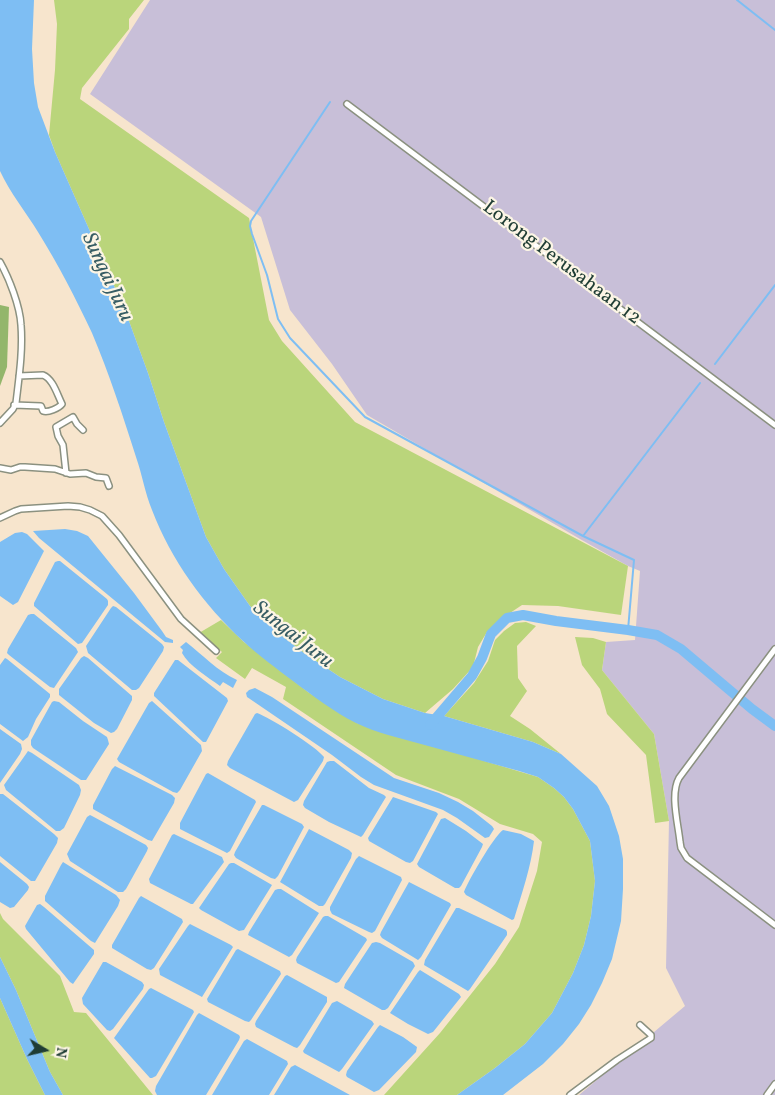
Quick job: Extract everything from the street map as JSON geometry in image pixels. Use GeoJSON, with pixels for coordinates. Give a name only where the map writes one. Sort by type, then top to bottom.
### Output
{"type":"FeatureCollection","features":[{"type":"Feature","properties":{"kind":"street","name":"Lorong Perusahaan 12"},"geometry":{"type":"LineString","coordinates":[[347,104],[775,425]]}},
{"type":"Feature","properties":{"kind":"street"},"geometry":{"type":"LineString","coordinates":[[0,262],[18,306],[21,324],[22,355],[13,409],[0,423]]}},
{"type":"Feature","properties":{"kind":"street"},"geometry":{"type":"LineString","coordinates":[[14,405],[40,406],[46,412],[62,404],[49,378],[43,375],[19,376]]}},
{"type":"Feature","properties":{"kind":"street"},"geometry":{"type":"LineString","coordinates":[[66,473],[63,445],[56,427],[73,418],[83,430]]}},
{"type":"Feature","properties":{"kind":"street"},"geometry":{"type":"LineString","coordinates":[[0,468],[11,470],[20,467],[55,469],[70,474],[86,472],[96,477],[106,478],[109,486]]}},
{"type":"Feature","properties":{"kind":"street"},"geometry":{"type":"LineString","coordinates":[[0,518],[22,509],[68,506],[80,507],[102,516],[181,619],[216,650]]}},
{"type":"Feature","properties":{"kind":"street"},"geometry":{"type":"LineString","coordinates":[[775,649],[679,778],[674,793],[681,848],[687,858],[775,925]]}},
{"type":"Feature","properties":{"kind":"street"},"geometry":{"type":"LineString","coordinates":[[570,1095],[616,1060],[651,1038],[651,1035],[640,1025]]}},
{"type":"Feature","properties":{"kind":"street"},"geometry":{"type":"LineString","coordinates":[[767,1095],[775,1084]]}},
{"type":"Feature","properties":{"kind":"shaded area"},"geometry":{"type":"Polygon","coordinates":[[[150,0],[775,0],[775,1095],[579,1095],[685,1006],[666,968],[669,821],[654,734],[602,670],[606,642],[635,640],[640,571],[580,539],[367,415],[332,364],[290,310],[261,217],[90,94],[150,0]]]}},
{"type":"Feature","properties":{"kind":"green space"},"geometry":{"type":"Polygon","coordinates":[[[54,0],[144,0],[129,19],[129,29],[82,88],[80,99],[249,218],[269,320],[282,341],[355,422],[628,566],[621,615],[558,606],[522,605],[498,621],[487,632],[478,647],[473,667],[453,689],[425,713],[383,699],[340,677],[282,636],[250,606],[224,569],[206,537],[126,313],[49,135],[57,24],[54,0]]]}},
{"type":"Feature","properties":{"kind":"green space"},"geometry":{"type":"Polygon","coordinates":[[[0,305],[9,307],[7,367],[0,386],[0,305]]]}},
{"type":"Feature","properties":{"kind":"green space"},"geometry":{"type":"Polygon","coordinates":[[[221,620],[244,642],[308,692],[357,723],[538,777],[564,797],[573,809],[590,841],[595,881],[591,916],[584,945],[573,973],[552,1013],[525,1044],[457,1095],[384,1095],[440,1033],[495,964],[519,927],[537,871],[542,842],[533,834],[500,824],[459,799],[396,775],[283,699],[286,687],[252,668],[245,679],[216,658],[222,652],[199,633],[221,620]]]}},
{"type":"Feature","properties":{"kind":"green space"},"geometry":{"type":"Polygon","coordinates":[[[526,622],[536,626],[517,646],[518,678],[527,691],[510,716],[530,729],[561,754],[533,742],[444,716],[474,683],[488,661],[495,640],[515,623],[526,622]]]}},
{"type":"Feature","properties":{"kind":"green space"},"geometry":{"type":"Polygon","coordinates":[[[575,637],[593,638],[606,642],[602,670],[654,734],[669,821],[655,823],[646,755],[607,714],[600,689],[582,665],[575,637]]]}},
{"type":"Feature","properties":{"kind":"green space"},"geometry":{"type":"Polygon","coordinates":[[[0,913],[3,919],[60,976],[74,1012],[86,1013],[153,1095],[63,1095],[50,1072],[16,990],[0,957],[0,913]]]}},
{"type":"Feature","properties":{"kind":"green space"},"geometry":{"type":"Polygon","coordinates":[[[0,998],[27,1059],[45,1095],[0,1095],[0,998]]]}},
{"type":"Feature","properties":{"kind":"water","name":"Sungai Juru"},"geometry":{"type":"Polygon","coordinates":[[[0,0],[34,0],[32,49],[34,83],[38,107],[55,152],[126,313],[206,537],[224,569],[250,606],[282,636],[304,653],[340,677],[383,699],[425,713],[444,716],[533,742],[561,754],[597,786],[609,806],[619,836],[623,859],[621,921],[612,959],[591,1005],[563,1044],[543,1064],[503,1095],[457,1095],[525,1044],[552,1013],[573,973],[584,945],[591,916],[595,881],[590,841],[573,809],[564,797],[538,777],[364,727],[332,709],[249,646],[215,612],[190,581],[169,546],[152,510],[121,410],[92,333],[53,256],[8,187],[0,171],[0,0]]]}},
{"type":"Feature","properties":{"kind":"water"},"geometry":{"type":"Polygon","coordinates":[[[65,529],[77,531],[88,536],[134,593],[166,637],[173,640],[173,643],[165,642],[33,531],[65,529]]]}},
{"type":"Feature","properties":{"kind":"water"},"geometry":{"type":"Polygon","coordinates":[[[22,532],[27,534],[44,551],[18,602],[13,605],[0,596],[0,542],[15,533],[22,532]]]}},
{"type":"Feature","properties":{"kind":"water"},"geometry":{"type":"Polygon","coordinates":[[[58,561],[108,601],[108,605],[82,643],[78,644],[34,606],[55,562],[58,561]]]}},
{"type":"Feature","properties":{"kind":"water"},"geometry":{"type":"Polygon","coordinates":[[[113,606],[164,647],[136,690],[132,690],[88,653],[86,646],[113,606]]]}},
{"type":"Feature","properties":{"kind":"water"},"geometry":{"type":"Polygon","coordinates":[[[34,614],[76,648],[78,652],[54,688],[50,687],[7,653],[28,615],[34,614]]]}},
{"type":"Feature","properties":{"kind":"water"},"geometry":{"type":"Polygon","coordinates":[[[186,642],[217,667],[237,680],[233,688],[223,682],[220,686],[189,662],[180,647],[186,642]]]}},
{"type":"Feature","properties":{"kind":"water"},"geometry":{"type":"Polygon","coordinates":[[[84,656],[132,696],[132,700],[114,732],[111,733],[94,723],[59,695],[59,689],[84,656]]]}},
{"type":"Feature","properties":{"kind":"water"},"geometry":{"type":"Polygon","coordinates":[[[5,658],[50,694],[28,737],[23,741],[0,724],[0,665],[5,658]]]}},
{"type":"Feature","properties":{"kind":"water"},"geometry":{"type":"Polygon","coordinates":[[[175,660],[178,660],[227,698],[228,701],[206,742],[203,742],[154,696],[154,693],[175,660]]]}},
{"type":"Feature","properties":{"kind":"water"},"geometry":{"type":"Polygon","coordinates":[[[255,688],[272,697],[394,778],[439,793],[458,802],[473,811],[494,829],[489,837],[485,838],[443,810],[374,785],[247,697],[246,693],[255,688]]]}},
{"type":"Feature","properties":{"kind":"water"},"geometry":{"type":"Polygon","coordinates":[[[54,701],[59,702],[107,737],[109,744],[86,780],[81,780],[31,745],[31,740],[54,701]]]}},
{"type":"Feature","properties":{"kind":"water"},"geometry":{"type":"Polygon","coordinates":[[[152,701],[201,745],[202,751],[177,793],[119,762],[117,759],[149,703],[152,701]]]}},
{"type":"Feature","properties":{"kind":"water"},"geometry":{"type":"Polygon","coordinates":[[[257,713],[272,720],[312,746],[324,757],[298,800],[294,802],[227,765],[257,713]]]}},
{"type":"Feature","properties":{"kind":"water"},"geometry":{"type":"Polygon","coordinates":[[[0,729],[21,744],[22,749],[0,783],[0,729]]]}},
{"type":"Feature","properties":{"kind":"water"},"geometry":{"type":"Polygon","coordinates":[[[28,751],[79,785],[81,790],[64,828],[60,831],[56,831],[6,790],[4,785],[28,751]]]}},
{"type":"Feature","properties":{"kind":"water"},"geometry":{"type":"Polygon","coordinates":[[[334,761],[369,788],[386,797],[361,837],[329,822],[303,805],[327,762],[334,761]]]}},
{"type":"Feature","properties":{"kind":"water"},"geometry":{"type":"Polygon","coordinates":[[[115,766],[175,798],[152,841],[93,809],[93,805],[115,766]]]}},
{"type":"Feature","properties":{"kind":"water"},"geometry":{"type":"Polygon","coordinates":[[[208,773],[256,802],[230,851],[227,853],[180,829],[180,823],[208,773]]]}},
{"type":"Feature","properties":{"kind":"water"},"geometry":{"type":"Polygon","coordinates":[[[0,794],[3,794],[58,838],[35,881],[31,881],[0,856],[0,794]]]}},
{"type":"Feature","properties":{"kind":"water"},"geometry":{"type":"Polygon","coordinates":[[[393,797],[438,814],[413,861],[410,863],[369,841],[368,838],[393,797]]]}},
{"type":"Feature","properties":{"kind":"water"},"geometry":{"type":"Polygon","coordinates":[[[262,805],[302,824],[304,827],[275,879],[236,858],[234,855],[262,805]]]}},
{"type":"Feature","properties":{"kind":"water"},"geometry":{"type":"Polygon","coordinates":[[[90,815],[146,845],[148,848],[123,892],[118,892],[70,861],[67,854],[87,817],[90,815]]]}},
{"type":"Feature","properties":{"kind":"water"},"geometry":{"type":"Polygon","coordinates":[[[445,818],[483,844],[459,888],[455,888],[417,864],[441,819],[445,818]]]}},
{"type":"Feature","properties":{"kind":"water"},"geometry":{"type":"Polygon","coordinates":[[[309,829],[352,853],[351,858],[323,906],[319,906],[280,882],[309,829]]]}},
{"type":"Feature","properties":{"kind":"water"},"geometry":{"type":"Polygon","coordinates":[[[503,830],[521,834],[534,841],[526,880],[514,919],[512,920],[466,895],[464,892],[488,849],[503,830]]]}},
{"type":"Feature","properties":{"kind":"water"},"geometry":{"type":"Polygon","coordinates":[[[174,834],[222,857],[224,862],[193,904],[150,883],[149,879],[174,834]]]}},
{"type":"Feature","properties":{"kind":"water"},"geometry":{"type":"Polygon","coordinates":[[[359,856],[401,877],[402,880],[375,931],[372,933],[332,914],[330,910],[359,856]]]}},
{"type":"Feature","properties":{"kind":"water"},"geometry":{"type":"Polygon","coordinates":[[[0,862],[29,887],[14,907],[10,908],[0,902],[0,862]]]}},
{"type":"Feature","properties":{"kind":"water"},"geometry":{"type":"Polygon","coordinates":[[[63,862],[116,895],[120,900],[95,943],[45,901],[45,896],[63,862]]]}},
{"type":"Feature","properties":{"kind":"water"},"geometry":{"type":"Polygon","coordinates":[[[231,863],[272,885],[244,930],[239,931],[199,908],[231,863]]]}},
{"type":"Feature","properties":{"kind":"water"},"geometry":{"type":"Polygon","coordinates":[[[409,882],[451,905],[418,960],[380,935],[409,882]]]}},
{"type":"Feature","properties":{"kind":"water"},"geometry":{"type":"Polygon","coordinates":[[[281,889],[319,913],[289,957],[248,935],[275,890],[281,889]]]}},
{"type":"Feature","properties":{"kind":"water"},"geometry":{"type":"Polygon","coordinates":[[[141,896],[182,919],[183,922],[151,970],[112,948],[141,896]]]}},
{"type":"Feature","properties":{"kind":"water"},"geometry":{"type":"Polygon","coordinates":[[[40,904],[94,950],[94,954],[73,984],[26,929],[25,926],[37,905],[40,904]]]}},
{"type":"Feature","properties":{"kind":"water"},"geometry":{"type":"Polygon","coordinates":[[[456,908],[507,932],[507,935],[468,991],[424,965],[425,960],[456,908]]]}},
{"type":"Feature","properties":{"kind":"water"},"geometry":{"type":"Polygon","coordinates":[[[325,916],[367,940],[339,982],[336,983],[297,963],[296,960],[325,916]]]}},
{"type":"Feature","properties":{"kind":"water"},"geometry":{"type":"Polygon","coordinates":[[[190,924],[233,947],[202,997],[160,975],[159,969],[190,924]]]}},
{"type":"Feature","properties":{"kind":"water"},"geometry":{"type":"Polygon","coordinates":[[[376,942],[413,962],[415,966],[385,1010],[344,988],[372,943],[376,942]]]}},
{"type":"Feature","properties":{"kind":"water"},"geometry":{"type":"Polygon","coordinates":[[[238,949],[280,971],[281,974],[249,1022],[208,1002],[207,999],[238,949]]]}},
{"type":"Feature","properties":{"kind":"water"},"geometry":{"type":"Polygon","coordinates":[[[0,957],[16,990],[50,1072],[63,1095],[45,1095],[27,1059],[0,998],[0,957]]]}},
{"type":"Feature","properties":{"kind":"water"},"geometry":{"type":"Polygon","coordinates":[[[103,962],[142,982],[144,985],[143,989],[110,1031],[83,1004],[82,998],[103,962]]]}},
{"type":"Feature","properties":{"kind":"water"},"geometry":{"type":"Polygon","coordinates":[[[420,970],[461,997],[433,1032],[428,1034],[390,1013],[420,970]]]}},
{"type":"Feature","properties":{"kind":"water"},"geometry":{"type":"Polygon","coordinates":[[[287,975],[327,997],[327,1002],[297,1048],[256,1027],[255,1024],[287,975]]]}},
{"type":"Feature","properties":{"kind":"water"},"geometry":{"type":"Polygon","coordinates":[[[151,988],[194,1012],[156,1076],[150,1078],[114,1038],[151,988]]]}},
{"type":"Feature","properties":{"kind":"water"},"geometry":{"type":"Polygon","coordinates":[[[337,1001],[374,1024],[339,1072],[303,1051],[332,1003],[337,1001]]]}},
{"type":"Feature","properties":{"kind":"water"},"geometry":{"type":"Polygon","coordinates":[[[199,1013],[239,1035],[239,1040],[206,1095],[157,1095],[155,1091],[156,1086],[199,1013]]]}},
{"type":"Feature","properties":{"kind":"water"},"geometry":{"type":"Polygon","coordinates":[[[380,1025],[417,1047],[416,1052],[379,1090],[374,1092],[346,1075],[380,1025]]]}},
{"type":"Feature","properties":{"kind":"water"},"geometry":{"type":"Polygon","coordinates":[[[247,1039],[287,1061],[288,1064],[269,1095],[212,1095],[244,1041],[247,1039]]]}},
{"type":"Feature","properties":{"kind":"water"},"geometry":{"type":"Polygon","coordinates":[[[295,1065],[350,1095],[274,1095],[291,1067],[295,1065]]]}},
{"type":"Feature","properties":{"kind":"waterway"},"geometry":{"type":"LineString","coordinates":[[737,0],[775,30]]}},
{"type":"Feature","properties":{"kind":"waterway"},"geometry":{"type":"LineString","coordinates":[[330,102],[251,221],[252,234],[267,275],[278,319],[290,338],[365,417],[583,536],[634,560],[628,630]]}},
{"type":"Feature","properties":{"kind":"waterway"},"geometry":{"type":"LineString","coordinates":[[715,364],[775,285]]}},
{"type":"Feature","properties":{"kind":"waterway"},"geometry":{"type":"LineString","coordinates":[[583,536],[700,383]]}},
{"type":"Feature","properties":{"kind":"waterway"},"geometry":{"type":"LineString","coordinates":[[430,725],[472,676],[482,658],[491,634],[507,618],[523,615],[657,635],[681,649],[775,726]]}}]}
